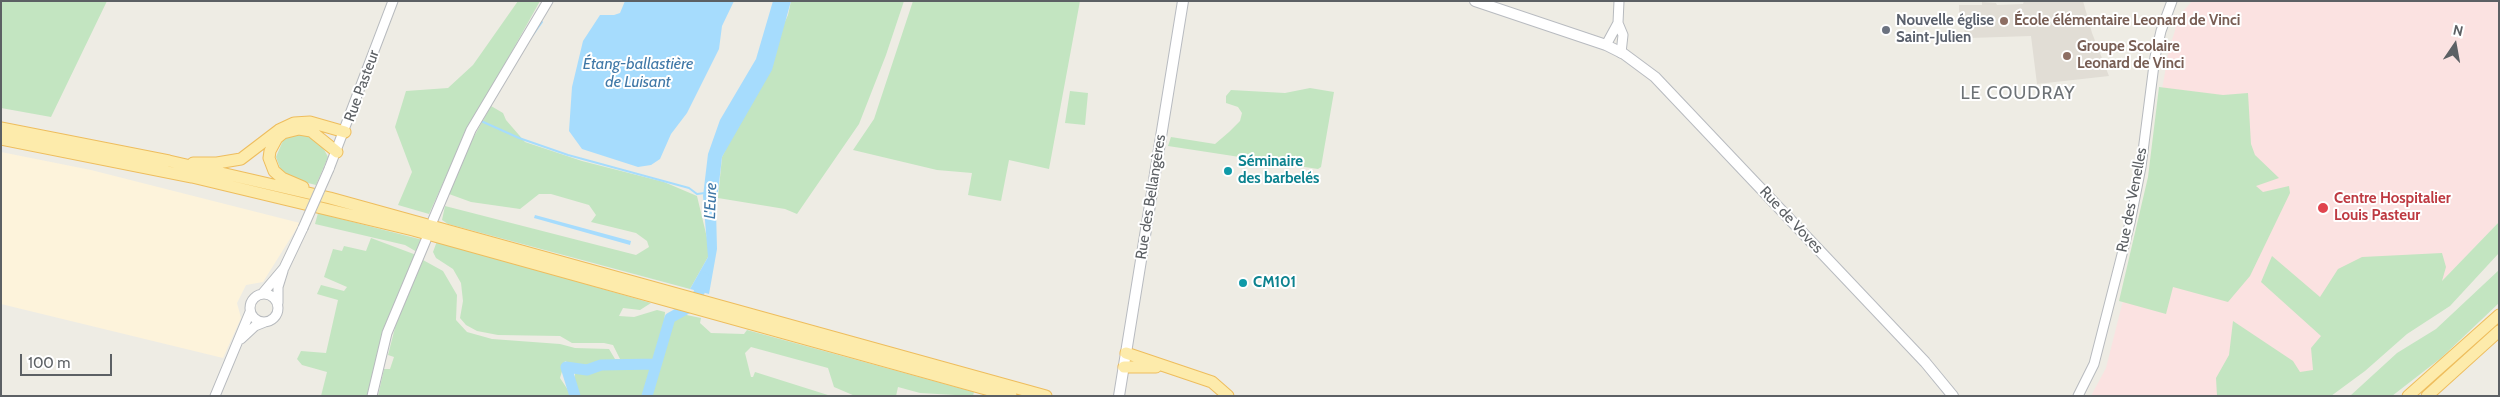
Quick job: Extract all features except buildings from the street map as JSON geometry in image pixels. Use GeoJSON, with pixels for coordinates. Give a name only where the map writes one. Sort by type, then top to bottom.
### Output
{"type":"FeatureCollection","features":[{"type":"Feature","properties":{"kind":"main road","name":"Rue des Bellangères"},"geometry":{"type":"LineString","coordinates":[[1119,395],[1184,1]]}},
{"type":"Feature","properties":{"kind":"main road","name":"Rue de Voves"},"geometry":{"type":"LineString","coordinates":[[1475,1],[1606,45],[1655,76],[1925,362],[1953,396]]}},
{"type":"Feature","properties":{"kind":"main road"},"geometry":{"type":"LineString","coordinates":[[169,161],[217,162],[241,159],[279,130],[294,123],[310,122],[345,132]]}},
{"type":"Feature","properties":{"kind":"main road"},"geometry":{"type":"LineString","coordinates":[[1,128],[169,161],[330,198],[1011,393],[1046,396]]}},
{"type":"Feature","properties":{"kind":"main road"},"geometry":{"type":"LineString","coordinates":[[330,198],[315,190],[282,178],[274,171],[269,158],[270,151],[272,144],[283,133],[300,129],[311,131],[337,152]]}},
{"type":"Feature","properties":{"kind":"main road"},"geometry":{"type":"LineString","coordinates":[[1,139],[192,177],[636,287]]}},
{"type":"Feature","properties":{"kind":"main road"},"geometry":{"type":"LineString","coordinates":[[2408,396],[2499,315]]}},
{"type":"Feature","properties":{"kind":"main road"},"geometry":{"type":"LineString","coordinates":[[2427,396],[2499,331]]}},
{"type":"Feature","properties":{"kind":"main road"},"geometry":{"type":"LineString","coordinates":[[1126,353],[1212,382],[1228,396]]}},
{"type":"Feature","properties":{"kind":"main road"},"geometry":{"type":"LineString","coordinates":[[1124,367],[1163,367]]}},
{"type":"Feature","properties":{"kind":"street","name":"Rue Pasteur"},"geometry":{"type":"LineString","coordinates":[[284,268],[337,152],[393,1]]}},
{"type":"Feature","properties":{"kind":"street"},"geometry":{"type":"LineString","coordinates":[[434,220],[458,155],[471,130],[548,1]]}},
{"type":"Feature","properties":{"kind":"street"},"geometry":{"type":"LineString","coordinates":[[1619,1],[1618,22],[1623,35],[1621,53]]}},
{"type":"Feature","properties":{"kind":"street","name":"Rue des Venelles"},"geometry":{"type":"LineString","coordinates":[[2078,396],[2094,364],[2130,223],[2141,168],[2155,57],[2161,31],[2172,1]]}},
{"type":"Feature","properties":{"kind":"street"},"geometry":{"type":"LineString","coordinates":[[1606,45],[1618,22]]}},
{"type":"Feature","properties":{"kind":"street"},"geometry":{"type":"LineString","coordinates":[[372,396],[387,333],[426,240]]}},
{"type":"Feature","properties":{"kind":"street"},"geometry":{"type":"LineString","coordinates":[[215,396],[238,343],[253,299],[262,294],[284,268]]}},
{"type":"Feature","properties":{"kind":"street"},"geometry":{"type":"LineString","coordinates":[[238,343],[255,326],[277,315],[278,287],[284,268]]}},
{"type":"Feature","properties":{"kind":"street"},"geometry":{"type":"LineString","coordinates":[[262,294],[270,294],[278,303]]}},
{"type":"Feature","properties":{"kind":"street"},"geometry":{"type":"LineString","coordinates":[[250,312],[256,319],[266,322]]}},
{"type":"Feature","properties":{"kind":"shaded area","name":"Groupe Scolaire Leonard de Vinci"},"geometry":{"type":"Polygon","coordinates":[[[2024,1],[2083,1],[2092,33],[2109,76],[2037,84],[2031,36],[1970,38],[1970,36],[1965,36],[1964,23],[1968,23],[1968,19],[1959,18],[1959,5],[1982,5],[1982,2],[1996,3],[1997,5],[2023,4],[2024,1]]]}},
{"type":"Feature","properties":{"kind":"shaded area","name":"Centre Hospitalier Louis Pasteur"},"geometry":{"type":"Polygon","coordinates":[[[2192,1],[2499,1],[2499,222],[2441,282],[2294,396],[2091,396],[2106,368],[2150,193],[2161,95],[2169,49],[2180,15],[2192,1]]]}},
{"type":"Feature","properties":{"kind":"shaded area"},"geometry":{"type":"Polygon","coordinates":[[[1,152],[91,170],[300,223],[263,282],[246,285],[237,303],[241,318],[223,358],[1,304],[1,152]]]}},
{"type":"Feature","properties":{"kind":"green space"},"geometry":{"type":"Polygon","coordinates":[[[1,1],[107,1],[51,117],[1,108],[1,1]]]}},
{"type":"Feature","properties":{"kind":"green space"},"geometry":{"type":"Polygon","coordinates":[[[518,1],[540,1],[462,141],[429,214],[398,205],[412,172],[395,127],[406,91],[448,88],[473,65],[518,1]]]}},
{"type":"Feature","properties":{"kind":"green space"},"geometry":{"type":"Polygon","coordinates":[[[791,1],[904,1],[886,55],[859,124],[797,214],[785,209],[718,198],[722,157],[788,15],[791,1]]]}},
{"type":"Feature","properties":{"kind":"green space"},"geometry":{"type":"Polygon","coordinates":[[[913,1],[1080,1],[1049,169],[1009,160],[1001,201],[968,195],[972,173],[937,170],[853,150],[874,119],[913,1]]]}},
{"type":"Feature","properties":{"kind":"green space"},"geometry":{"type":"Polygon","coordinates":[[[2159,87],[2223,95],[2248,93],[2251,144],[2255,155],[2279,178],[2256,186],[2263,192],[2289,186],[2290,193],[2250,276],[2228,302],[2173,287],[2166,314],[2119,301],[2148,177],[2159,87]]]}},
{"type":"Feature","properties":{"kind":"green space"},"geometry":{"type":"Polygon","coordinates":[[[1310,88],[1334,92],[1321,167],[1318,169],[1168,146],[1171,137],[1215,144],[1229,132],[1240,121],[1242,113],[1238,107],[1226,103],[1226,96],[1231,90],[1285,93],[1310,88]]]}},
{"type":"Feature","properties":{"kind":"green space"},"geometry":{"type":"Polygon","coordinates":[[[1070,91],[1088,93],[1085,125],[1065,123],[1070,91]]]}},
{"type":"Feature","properties":{"kind":"green space"},"geometry":{"type":"Polygon","coordinates":[[[491,106],[503,113],[506,120],[525,142],[582,161],[664,182],[697,196],[708,242],[708,257],[690,289],[448,224],[442,220],[445,206],[636,255],[649,247],[647,241],[636,233],[591,222],[596,215],[589,205],[551,194],[539,194],[520,209],[471,202],[449,194],[467,149],[491,106]]]}},
{"type":"Feature","properties":{"kind":"green space"},"geometry":{"type":"Polygon","coordinates":[[[302,134],[319,140],[328,157],[316,185],[292,179],[280,168],[276,157],[284,138],[302,134]]]}},
{"type":"Feature","properties":{"kind":"green space"},"geometry":{"type":"Polygon","coordinates":[[[318,213],[423,240],[417,252],[405,245],[315,224],[318,213]]]}},
{"type":"Feature","properties":{"kind":"green space"},"geometry":{"type":"Polygon","coordinates":[[[2499,222],[2499,253],[2450,306],[2407,334],[2365,371],[2331,396],[2217,396],[2216,378],[2229,355],[2233,321],[2293,361],[2300,372],[2313,370],[2311,348],[2321,336],[2261,282],[2272,256],[2320,297],[2338,269],[2362,257],[2442,253],[2446,267],[2442,281],[2499,222]]]}},
{"type":"Feature","properties":{"kind":"green space"},"geometry":{"type":"Polygon","coordinates":[[[371,238],[419,256],[383,334],[368,396],[321,396],[327,372],[302,365],[297,359],[301,351],[326,353],[338,300],[317,294],[321,285],[344,291],[347,287],[324,277],[333,249],[342,251],[344,246],[366,251],[371,238]]]}},
{"type":"Feature","properties":{"kind":"green space"},"geometry":{"type":"Polygon","coordinates":[[[437,241],[651,303],[640,310],[623,308],[619,316],[634,317],[657,310],[665,312],[664,326],[642,396],[577,396],[573,386],[575,374],[580,369],[565,361],[560,378],[572,396],[378,396],[384,369],[390,369],[394,357],[388,355],[396,324],[423,260],[443,271],[457,295],[456,320],[467,332],[492,339],[560,344],[575,348],[609,349],[615,359],[620,359],[613,345],[604,343],[572,343],[560,336],[498,335],[477,331],[466,325],[460,318],[463,301],[461,283],[453,269],[436,258],[433,252],[437,241]]]}},
{"type":"Feature","properties":{"kind":"green space"},"geometry":{"type":"Polygon","coordinates":[[[2499,270],[2499,303],[2441,358],[2392,396],[2350,396],[2397,353],[2436,329],[2499,270]]]}},
{"type":"Feature","properties":{"kind":"green space"},"geometry":{"type":"Polygon","coordinates":[[[682,314],[701,318],[700,323],[711,333],[744,334],[747,330],[974,392],[973,396],[920,393],[898,387],[896,396],[855,396],[834,387],[828,368],[751,347],[745,353],[751,377],[753,377],[755,372],[831,396],[650,396],[655,386],[655,375],[672,320],[682,314]]]}},
{"type":"Feature","properties":{"kind":"water","name":"Étang-ballastière de Luisant"},"geometry":{"type":"Polygon","coordinates":[[[625,1],[734,1],[722,26],[719,49],[687,113],[671,134],[660,159],[651,165],[638,167],[582,149],[569,131],[572,87],[583,41],[600,15],[620,13],[625,1]]]}},
{"type":"Feature","properties":{"kind":"water"},"geometry":{"type":"Polygon","coordinates":[[[773,1],[791,1],[772,70],[722,157],[716,210],[717,249],[709,294],[690,289],[708,257],[703,196],[708,154],[720,120],[756,59],[773,1]]]}},
{"type":"Feature","properties":{"kind":"water"},"geometry":{"type":"Polygon","coordinates":[[[535,215],[631,241],[630,245],[534,218],[535,215]]]}},
{"type":"Feature","properties":{"kind":"waterway"},"geometry":{"type":"LineString","coordinates":[[532,36],[542,22]]}},
{"type":"Feature","properties":{"kind":"waterway"},"geometry":{"type":"LineString","coordinates":[[481,121],[519,138],[568,155],[689,188],[697,194],[705,193]]}},
{"type":"Feature","properties":{"kind":"waterway","name":"L'Eure"},"geometry":{"type":"LineString","coordinates":[[647,396],[670,318],[695,304],[704,278]]}},
{"type":"Feature","properties":{"kind":"waterway"},"geometry":{"type":"LineString","coordinates":[[575,396],[566,367],[587,370],[601,365],[656,364]]}},
{"type":"Feature","properties":{"kind":"place","name":"École élémentaire Leonard de Vinci"},"geometry":{"type":"Point","coordinates":[2004,21]}},
{"type":"Feature","properties":{"kind":"place","name":"Nouvelle église Saint-Julien"},"geometry":{"type":"Point","coordinates":[1886,30]}},
{"type":"Feature","properties":{"kind":"place","name":"Groupe Scolaire Leonard de Vinci"},"geometry":{"type":"Point","coordinates":[2067,56]}},
{"type":"Feature","properties":{"kind":"place","name":"Séminaire des barbelés"},"geometry":{"type":"Point","coordinates":[1228,171]}},
{"type":"Feature","properties":{"kind":"place","name":"Centre Hospitalier Louis Pasteur"},"geometry":{"type":"Point","coordinates":[2323,208]}},
{"type":"Feature","properties":{"kind":"place","name":"CM101"},"geometry":{"type":"Point","coordinates":[1243,283]}},
{"type":"Feature","properties":{"kind":"district","name":"LE COUDRAY"},"geometry":{"type":"Point","coordinates":[2018,94]}}]}
